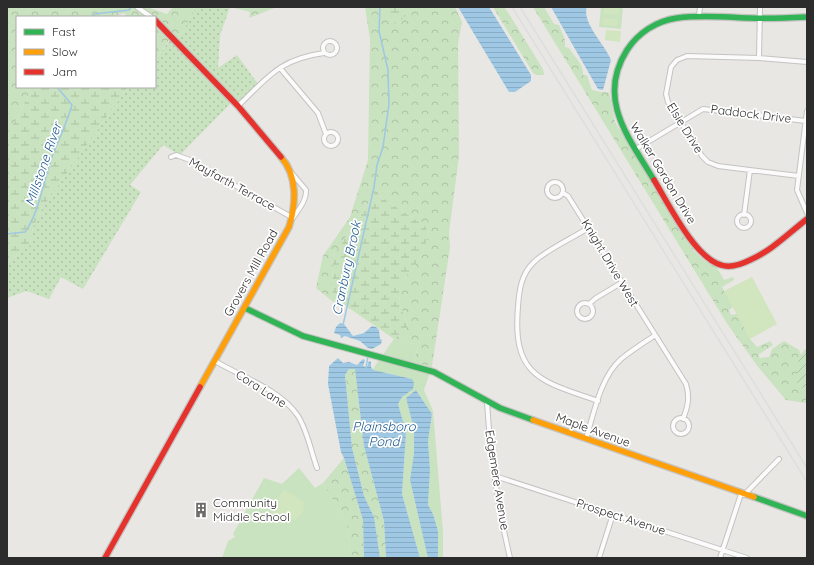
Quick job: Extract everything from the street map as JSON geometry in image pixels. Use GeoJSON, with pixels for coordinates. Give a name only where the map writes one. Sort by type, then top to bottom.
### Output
{"type":"FeatureCollection","features":[{"type":"Feature","properties":{"kind":"street"},"geometry":{"type":"LineString","coordinates":[[699,15],[700,7]]}},
{"type":"Feature","properties":{"kind":"street"},"geometry":{"type":"LineString","coordinates":[[759,58],[760,7]]}},
{"type":"Feature","properties":{"kind":"street"},"geometry":{"type":"LineString","coordinates":[[139,8],[150,16]]}},
{"type":"Feature","properties":{"kind":"street","name":"Walker Gordon Drive"},"geometry":{"type":"LineString","coordinates":[[807,17],[760,19],[699,15],[672,18],[647,29],[633,41],[620,64],[614,85],[615,104],[624,130],[695,247],[704,256],[716,262],[732,265],[749,262],[807,219]]}},
{"type":"Feature","properties":{"kind":"street","name":"Grovers Mill Road"},"geometry":{"type":"LineString","coordinates":[[106,558],[245,308],[292,218],[295,189],[290,171],[280,154],[238,106],[156,21]]}},
{"type":"Feature","properties":{"kind":"street"},"geometry":{"type":"LineString","coordinates":[[238,106],[272,73],[300,57],[324,52]]}},
{"type":"Feature","properties":{"kind":"street","name":"Elsie Drive"},"geometry":{"type":"LineString","coordinates":[[799,176],[716,166],[708,162],[702,156],[680,121],[666,94],[669,71],[677,60],[685,56],[692,55],[806,60]]}},
{"type":"Feature","properties":{"kind":"street"},"geometry":{"type":"LineString","coordinates":[[280,68],[315,110],[326,134]]}},
{"type":"Feature","properties":{"kind":"street","name":"Paddock Drive"},"geometry":{"type":"LineString","coordinates":[[636,149],[698,110],[706,108],[806,121]]}},
{"type":"Feature","properties":{"kind":"street"},"geometry":{"type":"LineString","coordinates":[[807,111],[798,194],[807,213]]}},
{"type":"Feature","properties":{"kind":"street","name":"Mayfarth Terrace"},"geometry":{"type":"LineString","coordinates":[[171,157],[176,155],[190,160],[292,218]]}},
{"type":"Feature","properties":{"kind":"street"},"geometry":{"type":"LineString","coordinates":[[744,215],[750,170]]}},
{"type":"Feature","properties":{"kind":"street"},"geometry":{"type":"LineString","coordinates":[[290,171],[306,190],[300,206],[292,218]]}},
{"type":"Feature","properties":{"kind":"street","name":"Knight Drive West"},"geometry":{"type":"LineString","coordinates":[[562,193],[568,196],[654,336],[686,384],[689,394],[688,405],[683,419]]}},
{"type":"Feature","properties":{"kind":"street"},"geometry":{"type":"LineString","coordinates":[[588,228],[534,262],[526,272],[519,295],[516,330],[518,346],[522,357],[537,375],[548,383],[598,401]]}},
{"type":"Feature","properties":{"kind":"street"},"geometry":{"type":"LineString","coordinates":[[589,304],[593,310],[591,315],[586,319],[580,317],[576,312],[579,305],[584,303],[589,304],[621,283]]}},
{"type":"Feature","properties":{"kind":"street","name":"Maple Avenue"},"geometry":{"type":"LineString","coordinates":[[245,308],[303,336],[437,373],[463,386],[487,402],[586,439],[807,516]]}},
{"type":"Feature","properties":{"kind":"street"},"geometry":{"type":"LineString","coordinates":[[586,439],[604,385],[620,360],[654,336]]}},
{"type":"Feature","properties":{"kind":"street","name":"Cora Lane"},"geometry":{"type":"LineString","coordinates":[[215,361],[261,386],[295,412],[301,422],[317,468]]}},
{"type":"Feature","properties":{"kind":"street","name":"Edgemere Avenue"},"geometry":{"type":"LineString","coordinates":[[487,402],[488,431],[510,558]]}},
{"type":"Feature","properties":{"kind":"street"},"geometry":{"type":"LineString","coordinates":[[720,558],[743,494],[779,459]]}},
{"type":"Feature","properties":{"kind":"street","name":"Prospect Avenue"},"geometry":{"type":"LineString","coordinates":[[495,476],[747,558]]}},
{"type":"Feature","properties":{"kind":"street"},"geometry":{"type":"LineString","coordinates":[[599,558],[613,514]]}},
{"type":"Feature","properties":{"kind":"green space"},"geometry":{"type":"Polygon","coordinates":[[[7,7],[147,7],[167,14],[173,7],[196,7],[177,42],[171,37],[156,59],[156,16],[126,16],[124,13],[114,16],[16,16],[16,88],[32,88],[17,119],[7,131],[7,7]]]}},
{"type":"Feature","properties":{"kind":"green space"},"geometry":{"type":"Polygon","coordinates":[[[196,7],[230,7],[220,35],[218,68],[237,55],[258,84],[235,106],[232,102],[180,155],[163,145],[130,185],[141,192],[83,289],[61,277],[49,299],[26,291],[7,298],[7,263],[30,245],[33,227],[43,207],[127,88],[156,88],[156,59],[172,37],[177,42],[196,7]]]}},
{"type":"Feature","properties":{"kind":"green space"},"geometry":{"type":"Polygon","coordinates":[[[230,7],[277,7],[249,18],[250,12],[230,7]]]}},
{"type":"Feature","properties":{"kind":"green space"},"geometry":{"type":"Polygon","coordinates":[[[365,7],[376,7],[397,25],[414,7],[455,7],[462,22],[458,44],[459,156],[449,232],[450,247],[432,366],[414,363],[418,345],[394,339],[408,326],[399,302],[402,281],[420,259],[429,234],[425,226],[375,193],[333,256],[332,301],[316,288],[323,256],[350,217],[368,160],[370,39],[365,7]]]}},
{"type":"Feature","properties":{"kind":"green space"},"geometry":{"type":"Polygon","coordinates":[[[376,7],[414,7],[397,25],[376,7]]]}},
{"type":"Feature","properties":{"kind":"green space"},"geometry":{"type":"Polygon","coordinates":[[[493,7],[504,7],[543,69],[544,75],[536,75],[533,73],[493,7]]]}},
{"type":"Feature","properties":{"kind":"green space"},"geometry":{"type":"Polygon","coordinates":[[[533,7],[544,7],[554,24],[559,25],[565,40],[565,47],[569,48],[578,61],[582,68],[583,75],[587,76],[592,90],[609,92],[615,122],[695,252],[705,261],[716,266],[724,280],[733,277],[734,280],[722,287],[733,307],[729,310],[731,315],[737,314],[750,339],[757,347],[770,341],[773,345],[758,355],[760,358],[769,357],[772,349],[784,341],[799,350],[801,355],[798,386],[807,388],[807,403],[786,400],[759,368],[728,325],[533,7]]]}},
{"type":"Feature","properties":{"kind":"green space"},"geometry":{"type":"Polygon","coordinates":[[[601,7],[623,7],[621,29],[599,27],[601,7]]]}},
{"type":"Feature","properties":{"kind":"green space"},"geometry":{"type":"Polygon","coordinates":[[[604,7],[619,8],[619,15],[604,14],[604,7]]]}},
{"type":"Feature","properties":{"kind":"green space"},"geometry":{"type":"Polygon","coordinates":[[[603,18],[618,19],[617,26],[603,25],[603,18]]]}},
{"type":"Feature","properties":{"kind":"green space"},"geometry":{"type":"Polygon","coordinates":[[[606,30],[621,31],[620,42],[605,40],[606,30]]]}},
{"type":"Feature","properties":{"kind":"green space"},"geometry":{"type":"Polygon","coordinates":[[[32,88],[127,88],[43,207],[33,227],[30,245],[7,263],[7,131],[17,119],[32,88]]]}},
{"type":"Feature","properties":{"kind":"green space"},"geometry":{"type":"Polygon","coordinates":[[[375,193],[425,226],[429,234],[420,259],[402,281],[399,302],[408,326],[394,339],[346,306],[332,301],[333,256],[375,193]]]}},
{"type":"Feature","properties":{"kind":"green space"},"geometry":{"type":"Polygon","coordinates":[[[752,277],[777,324],[750,339],[724,291],[752,277]]]}},
{"type":"Feature","properties":{"kind":"green space"},"geometry":{"type":"Polygon","coordinates":[[[394,339],[418,345],[414,363],[432,366],[424,390],[433,411],[443,532],[443,558],[438,558],[438,531],[433,514],[428,506],[430,470],[428,441],[432,414],[417,391],[406,398],[414,429],[414,453],[410,480],[428,558],[420,558],[402,494],[406,432],[398,404],[402,397],[406,394],[412,379],[372,370],[394,339]]]}},
{"type":"Feature","properties":{"kind":"green space"},"geometry":{"type":"Polygon","coordinates":[[[805,349],[807,349],[807,388],[798,387],[797,377],[798,363],[805,349]]]}},
{"type":"Feature","properties":{"kind":"green space"},"geometry":{"type":"Polygon","coordinates":[[[349,369],[355,369],[364,446],[384,521],[386,558],[380,558],[374,517],[364,496],[352,448],[345,375],[349,369]]]}},
{"type":"Feature","properties":{"kind":"green space"},"geometry":{"type":"Polygon","coordinates":[[[344,458],[363,520],[364,558],[351,558],[347,525],[323,483],[344,458]]]}},
{"type":"Feature","properties":{"kind":"green space"},"geometry":{"type":"Polygon","coordinates":[[[299,468],[315,488],[323,483],[347,525],[351,558],[222,558],[228,541],[235,537],[233,534],[264,478],[282,484],[299,468]]]}},
{"type":"Feature","properties":{"kind":"green space"},"geometry":{"type":"Polygon","coordinates":[[[284,489],[305,503],[303,512],[295,520],[281,520],[271,512],[284,489]]]}},
{"type":"Feature","properties":{"kind":"water"},"geometry":{"type":"Polygon","coordinates":[[[458,7],[489,7],[531,75],[531,81],[515,92],[509,92],[458,7]]]}},
{"type":"Feature","properties":{"kind":"water"},"geometry":{"type":"Polygon","coordinates":[[[551,7],[587,7],[586,13],[591,27],[611,60],[603,90],[598,89],[551,7]]]}},
{"type":"Feature","properties":{"kind":"water","name":"Cranbury Brook"},"geometry":{"type":"Polygon","coordinates":[[[340,323],[344,324],[353,336],[364,333],[372,326],[376,327],[379,330],[380,339],[382,340],[381,344],[372,349],[368,348],[360,341],[345,336],[341,338],[340,335],[334,333],[336,327],[340,323]]]}},
{"type":"Feature","properties":{"kind":"water","name":"Plainsboro Pond"},"geometry":{"type":"Polygon","coordinates":[[[338,358],[343,363],[349,362],[357,365],[363,359],[365,360],[363,366],[367,367],[369,361],[371,362],[371,367],[373,370],[412,379],[414,383],[413,389],[402,397],[398,404],[406,432],[402,494],[420,558],[386,558],[384,521],[364,446],[355,369],[349,369],[345,375],[352,448],[364,496],[374,517],[380,558],[364,558],[363,520],[341,452],[328,384],[329,366],[338,358]]]}},
{"type":"Feature","properties":{"kind":"water","name":"Plainsboro Pond"},"geometry":{"type":"Polygon","coordinates":[[[416,390],[432,414],[428,441],[430,470],[428,505],[433,514],[438,531],[438,558],[428,558],[410,480],[414,453],[414,429],[406,398],[416,390]]]}},
{"type":"Feature","properties":{"kind":"waterway","name":"Millstone River"},"geometry":{"type":"LineString","coordinates":[[93,16],[95,14],[129,10],[131,7]]}},
{"type":"Feature","properties":{"kind":"waterway","name":"Cranbury Brook"},"geometry":{"type":"LineString","coordinates":[[343,325],[374,187],[377,165],[383,147],[389,104],[388,70],[379,31],[380,7]]}},
{"type":"Feature","properties":{"kind":"waterway","name":"Millstone River"},"geometry":{"type":"LineString","coordinates":[[7,234],[25,232],[35,214],[53,154],[72,105],[58,88]]}},
{"type":"Feature","properties":{"kind":"waterway","name":"Cranbury Brook"},"geometry":{"type":"LineString","coordinates":[[366,368],[368,356]]}},
{"type":"Feature","properties":{"kind":"railway"},"geometry":{"type":"LineString","coordinates":[[512,7],[807,482]]}},
{"type":"Feature","properties":{"kind":"railway"},"geometry":{"type":"LineString","coordinates":[[520,7],[807,468]]}},
{"type":"Feature","properties":{"kind":"traffic: fast"},"geometry":{"type":"LineString","coordinates":[[654,180],[626,133],[615,102],[615,85],[618,68],[627,50],[636,38],[655,25],[677,18],[704,16],[764,18],[807,17]]}},
{"type":"Feature","properties":{"kind":"traffic: fast"},"geometry":{"type":"LineString","coordinates":[[245,308],[303,336],[434,372],[500,408],[533,420]]}},
{"type":"Feature","properties":{"kind":"traffic: fast"},"geometry":{"type":"LineString","coordinates":[[754,497],[807,516]]}},
{"type":"Feature","properties":{"kind":"traffic: slow"},"geometry":{"type":"LineString","coordinates":[[200,387],[289,227],[294,200],[293,181],[287,165],[281,157]]}},
{"type":"Feature","properties":{"kind":"traffic: slow"},"geometry":{"type":"LineString","coordinates":[[533,420],[754,497]]}},
{"type":"Feature","properties":{"kind":"traffic: jam"},"geometry":{"type":"LineString","coordinates":[[156,21],[238,106],[281,157]]}},
{"type":"Feature","properties":{"kind":"traffic: jam"},"geometry":{"type":"LineString","coordinates":[[654,180],[674,215],[692,241],[711,260],[721,265],[736,265],[758,256],[773,247],[807,219]]}},
{"type":"Feature","properties":{"kind":"traffic: jam"},"geometry":{"type":"LineString","coordinates":[[105,558],[200,387]]}},
{"type":"Feature","properties":{"kind":"place","name":"Community Middle School"},"geometry":{"type":"Point","coordinates":[201,510]}}]}
